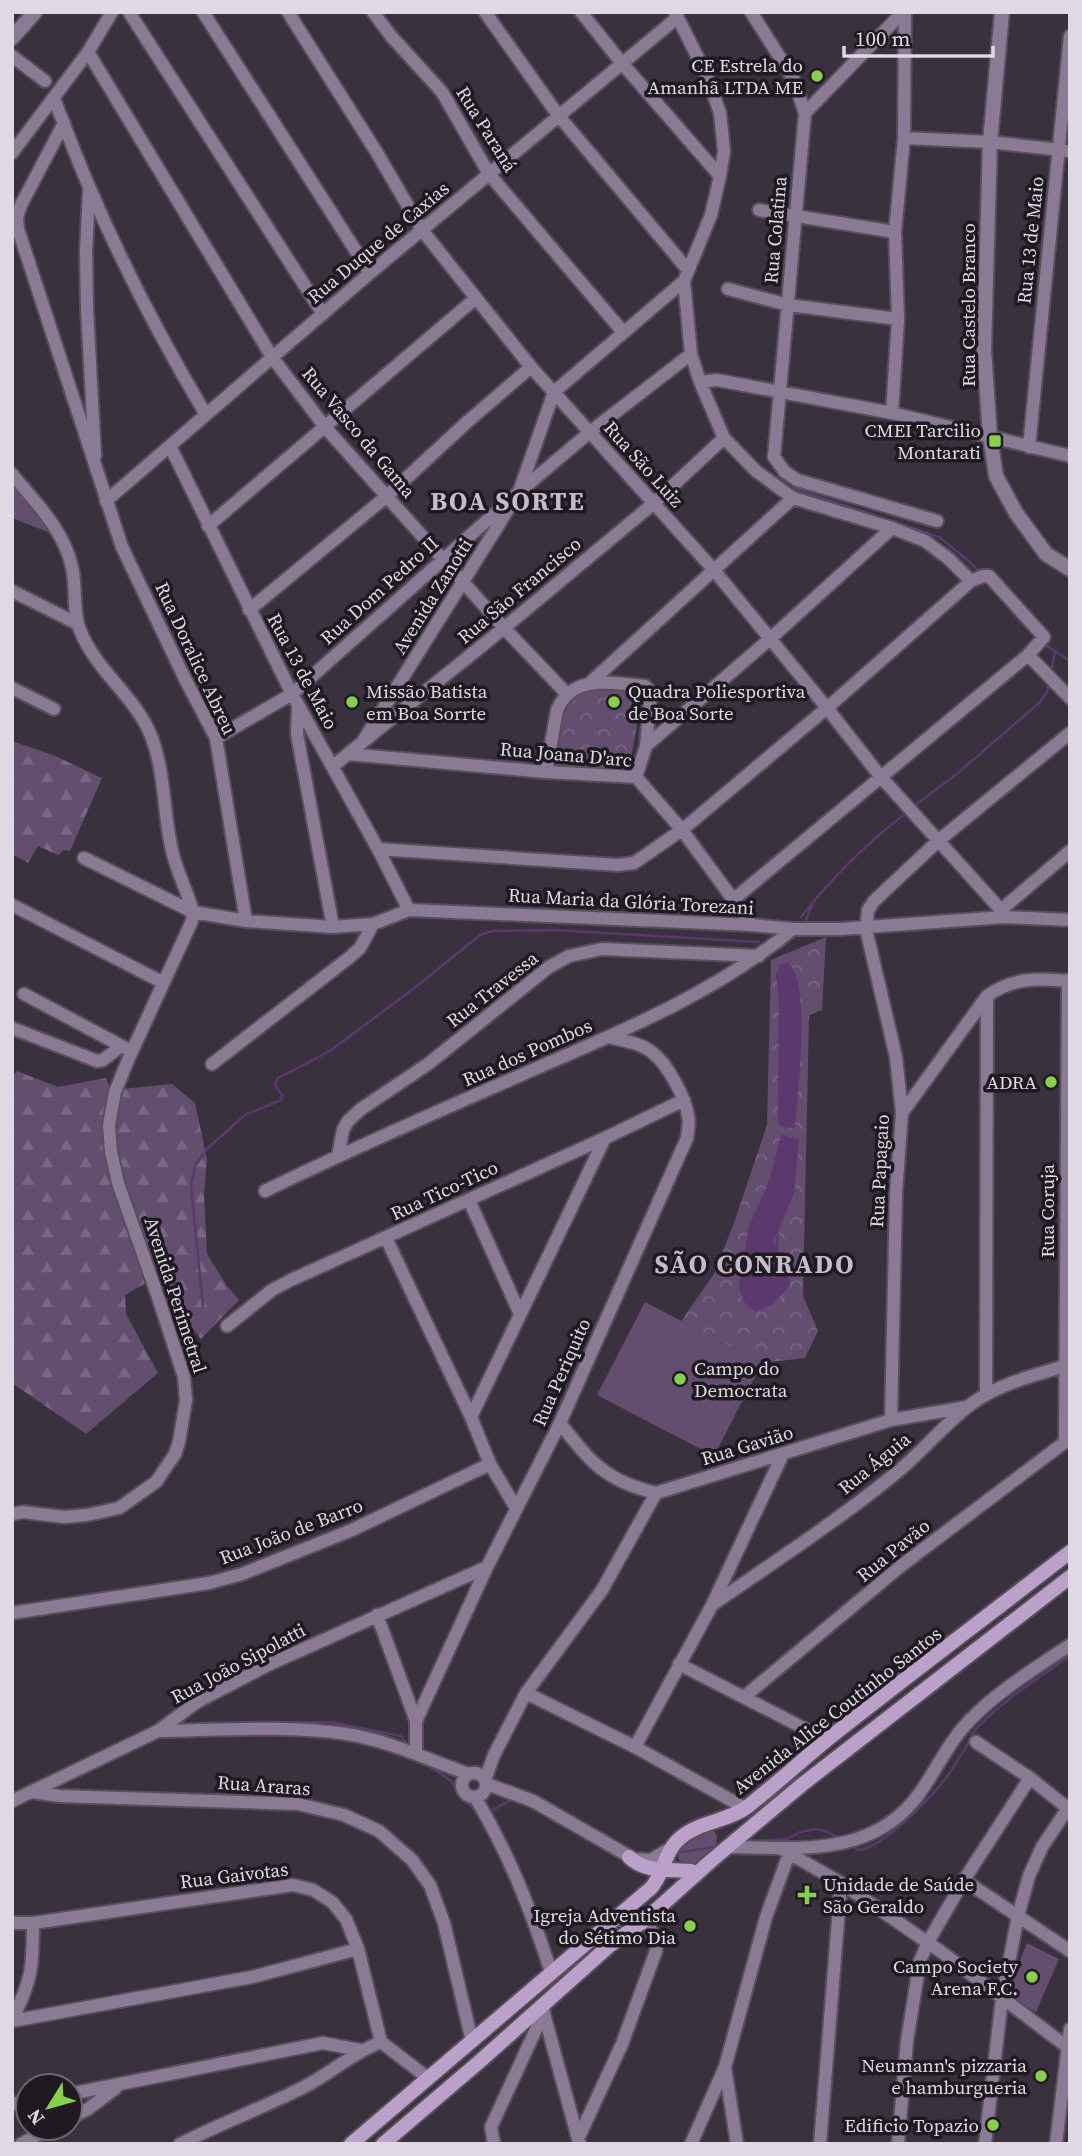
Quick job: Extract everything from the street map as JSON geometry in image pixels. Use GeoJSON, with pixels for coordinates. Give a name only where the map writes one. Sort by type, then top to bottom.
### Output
{"type":"FeatureCollection","features":[{"type":"Feature","properties":{"kind":"main road","name":"Avenida Alice Coutinho Santos"},"geometry":{"type":"LineString","coordinates":[[671,1848],[684,1835],[745,1808],[827,1740],[1070,1552]]}},
{"type":"Feature","properties":{"kind":"main road","name":"Avenida Alice Coutinho Santos"},"geometry":{"type":"LineString","coordinates":[[388,2142],[543,2009],[609,1946],[646,1919],[694,1872],[821,1769],[1070,1577]]}},
{"type":"Feature","properties":{"kind":"main road"},"geometry":{"type":"LineString","coordinates":[[710,1822],[723,1832],[728,1847]]}},
{"type":"Feature","properties":{"kind":"main road"},"geometry":{"type":"LineString","coordinates":[[351,2144],[651,1888],[671,1848]]}},
{"type":"Feature","properties":{"kind":"main road"},"geometry":{"type":"LineString","coordinates":[[671,1848],[675,1860],[694,1872]]}},
{"type":"Feature","properties":{"kind":"main road"},"geometry":{"type":"LineString","coordinates":[[634,1861],[662,1869],[694,1872]]}},
{"type":"Feature","properties":{"kind":"main road"},"geometry":{"type":"LineString","coordinates":[[634,1861],[649,1876],[651,1888]]}},
{"type":"Feature","properties":{"kind":"street"},"geometry":{"type":"LineString","coordinates":[[12,38],[35,12]]}},
{"type":"Feature","properties":{"kind":"street"},"geometry":{"type":"LineString","coordinates":[[12,153],[88,52],[112,12]]}},
{"type":"Feature","properties":{"kind":"street"},"geometry":{"type":"LineString","coordinates":[[129,12],[323,314]]}},
{"type":"Feature","properties":{"kind":"street"},"geometry":{"type":"LineString","coordinates":[[202,12],[369,273]]}},
{"type":"Feature","properties":{"kind":"street","name":"Rua São Luiz"},"geometry":{"type":"LineString","coordinates":[[288,12],[422,230],[531,367],[713,569],[880,776],[1002,913]]}},
{"type":"Feature","properties":{"kind":"street","name":"Rua Paraná"},"geometry":{"type":"LineString","coordinates":[[373,12],[442,92],[489,174],[623,332]]}},
{"type":"Feature","properties":{"kind":"street"},"geometry":{"type":"LineString","coordinates":[[485,12],[558,115],[686,276]]}},
{"type":"Feature","properties":{"kind":"street"},"geometry":{"type":"LineString","coordinates":[[581,12],[720,176]]}},
{"type":"Feature","properties":{"kind":"street","name":"Rua Colatina"},"geometry":{"type":"LineString","coordinates":[[751,12],[793,78],[805,113],[774,451],[777,464],[797,480],[937,522]]}},
{"type":"Feature","properties":{"kind":"street"},"geometry":{"type":"LineString","coordinates":[[805,113],[904,12]]}},
{"type":"Feature","properties":{"kind":"street"},"geometry":{"type":"LineString","coordinates":[[892,412],[898,319],[895,232],[904,138],[904,12]]}},
{"type":"Feature","properties":{"kind":"street","name":"Rua Castelo Branco"},"geometry":{"type":"LineString","coordinates":[[1002,12],[990,142],[984,349],[990,437],[996,476],[1016,513],[1046,554],[1070,569]]}},
{"type":"Feature","properties":{"kind":"street"},"geometry":{"type":"LineString","coordinates":[[676,14],[706,74],[720,113],[724,151],[720,176],[711,215],[686,276],[691,354],[724,438],[756,471],[793,498],[892,528],[925,541],[978,578],[1044,637],[1028,655],[734,899]]}},
{"type":"Feature","properties":{"kind":"street","name":"Rua Duque de Caxias"},"geometry":{"type":"LineString","coordinates":[[106,501],[369,273],[676,14]]}},
{"type":"Feature","properties":{"kind":"street","name":"Rua 13 de Maio"},"geometry":{"type":"LineString","coordinates":[[1029,447],[1064,150],[1070,36]]}},
{"type":"Feature","properties":{"kind":"street","name":"Rua Vasco da Gama"},"geometry":{"type":"LineString","coordinates":[[88,52],[272,357],[325,428],[441,559],[567,694]]}},
{"type":"Feature","properties":{"kind":"street"},"geometry":{"type":"LineString","coordinates":[[12,55],[45,81]]}},
{"type":"Feature","properties":{"kind":"street"},"geometry":{"type":"LineString","coordinates":[[54,99],[89,188],[157,329],[205,414]]}},
{"type":"Feature","properties":{"kind":"street"},"geometry":{"type":"LineString","coordinates":[[64,123],[20,205],[18,229],[96,470]]}},
{"type":"Feature","properties":{"kind":"street"},"geometry":{"type":"LineString","coordinates":[[904,138],[990,142],[1064,150]]}},
{"type":"Feature","properties":{"kind":"street"},"geometry":{"type":"LineString","coordinates":[[89,188],[87,309],[96,470]]}},
{"type":"Feature","properties":{"kind":"street"},"geometry":{"type":"LineString","coordinates":[[759,210],[895,232]]}},
{"type":"Feature","properties":{"kind":"street","name":"Avenida Zanotti"},"geometry":{"type":"LineString","coordinates":[[363,741],[519,492],[554,392],[686,276]]}},
{"type":"Feature","properties":{"kind":"street"},"geometry":{"type":"LineString","coordinates":[[728,289],[788,305],[898,319]]}},
{"type":"Feature","properties":{"kind":"street"},"geometry":{"type":"LineString","coordinates":[[208,526],[476,298]]}},
{"type":"Feature","properties":{"kind":"street","name":"Rua Dom Pedro II"},"geometry":{"type":"LineString","coordinates":[[216,738],[295,700],[441,559],[590,432],[691,354]]}},
{"type":"Feature","properties":{"kind":"street"},"geometry":{"type":"LineString","coordinates":[[249,610],[387,496],[531,367]]}},
{"type":"Feature","properties":{"kind":"street"},"geometry":{"type":"LineString","coordinates":[[700,382],[717,380],[892,412],[1070,456]]}},
{"type":"Feature","properties":{"kind":"street","name":"Rua São Francisco"},"geometry":{"type":"LineString","coordinates":[[333,766],[504,628],[653,503],[724,438]]}},
{"type":"Feature","properties":{"kind":"street","name":"Rua 13 de Maio"},"geometry":{"type":"LineString","coordinates":[[170,446],[295,700],[409,910]]}},
{"type":"Feature","properties":{"kind":"street","name":"Rua Doralice Abreu"},"geometry":{"type":"LineString","coordinates":[[96,470],[122,547],[216,738],[246,920]]}},
{"type":"Feature","properties":{"kind":"street"},"geometry":{"type":"LineString","coordinates":[[12,474],[57,530],[68,553],[75,586],[78,624],[94,656],[132,703],[148,730],[159,766],[170,845],[193,912]]}},
{"type":"Feature","properties":{"kind":"street"},"geometry":{"type":"LineString","coordinates":[[545,772],[557,710],[567,694],[592,681],[793,498]]}},
{"type":"Feature","properties":{"kind":"street"},"geometry":{"type":"LineString","coordinates":[[646,746],[892,528]]}},
{"type":"Feature","properties":{"kind":"street"},"geometry":{"type":"LineString","coordinates":[[378,849],[618,865],[634,863],[682,830],[978,578]]}},
{"type":"Feature","properties":{"kind":"street"},"geometry":{"type":"LineString","coordinates":[[12,591],[78,624]]}},
{"type":"Feature","properties":{"kind":"street"},"geometry":{"type":"LineString","coordinates":[[1028,655],[1070,698]]}},
{"type":"Feature","properties":{"kind":"street"},"geometry":{"type":"LineString","coordinates":[[592,681],[649,688],[651,693],[646,746],[636,778]]}},
{"type":"Feature","properties":{"kind":"street"},"geometry":{"type":"LineString","coordinates":[[12,688],[54,709]]}},
{"type":"Feature","properties":{"kind":"street"},"geometry":{"type":"LineString","coordinates":[[295,700],[297,734],[334,928]]}},
{"type":"Feature","properties":{"kind":"street"},"geometry":{"type":"LineString","coordinates":[[866,929],[868,910],[874,901],[938,841],[1070,733]]}},
{"type":"Feature","properties":{"kind":"street","name":"Rua Joana D'arc"},"geometry":{"type":"LineString","coordinates":[[348,754],[636,778],[682,830],[752,925]]}},
{"type":"Feature","properties":{"kind":"street"},"geometry":{"type":"LineString","coordinates":[[1002,913],[1070,851]]}},
{"type":"Feature","properties":{"kind":"street","name":"Rua Maria da Glória Torezani"},"geometry":{"type":"LineString","coordinates":[[83,858],[193,912],[334,928],[373,924],[409,910],[793,929],[866,929],[1002,913],[1070,920]]}},
{"type":"Feature","properties":{"kind":"street"},"geometry":{"type":"LineString","coordinates":[[12,905],[162,982]]}},
{"type":"Feature","properties":{"kind":"street","name":"Avenida Perimetral"},"geometry":{"type":"LineString","coordinates":[[12,1514],[23,1512],[64,1517],[119,1508],[156,1482],[175,1454],[179,1441],[186,1400],[184,1377],[159,1297],[118,1184],[111,1152],[111,1112],[126,1048],[162,982],[192,921],[193,912]]}},
{"type":"Feature","properties":{"kind":"street"},"geometry":{"type":"LineString","coordinates":[[212,1064],[350,957],[360,948],[373,924]]}},
{"type":"Feature","properties":{"kind":"street","name":"Rua dos Pombos"},"geometry":{"type":"LineString","coordinates":[[265,1191],[608,1037],[728,976],[760,956],[793,929]]}},
{"type":"Feature","properties":{"kind":"street","name":"Rua Papagaio"},"geometry":{"type":"LineString","coordinates":[[866,929],[896,1057],[902,1112],[896,1207],[891,1420]]}},
{"type":"Feature","properties":{"kind":"street","name":"Rua Travessa"},"geometry":{"type":"LineString","coordinates":[[338,1156],[343,1130],[361,1109],[428,1064],[549,967],[569,956],[602,949],[760,956]]}},
{"type":"Feature","properties":{"kind":"street"},"geometry":{"type":"LineString","coordinates":[[902,1112],[987,996],[1001,986],[1022,980],[1069,980]]}},
{"type":"Feature","properties":{"kind":"street","name":"Rua Coruja"},"geometry":{"type":"LineString","coordinates":[[1067,1440],[1065,1366],[1069,980]]}},
{"type":"Feature","properties":{"kind":"street"},"geometry":{"type":"LineString","coordinates":[[24,994],[126,1048]]}},
{"type":"Feature","properties":{"kind":"street"},"geometry":{"type":"LineString","coordinates":[[986,1395],[987,996]]}},
{"type":"Feature","properties":{"kind":"street"},"geometry":{"type":"LineString","coordinates":[[12,1028],[97,1061],[126,1048]]}},
{"type":"Feature","properties":{"kind":"street","name":"Rua Periquito"},"geometry":{"type":"LineString","coordinates":[[416,1752],[416,1721],[487,1567],[560,1423],[687,1138],[689,1118],[684,1100],[655,1054],[638,1045],[608,1037]]}},
{"type":"Feature","properties":{"kind":"street","name":"Rua Tico-Tico"},"geometry":{"type":"LineString","coordinates":[[227,1325],[272,1290],[684,1100]]}},
{"type":"Feature","properties":{"kind":"street"},"geometry":{"type":"LineString","coordinates":[[471,1417],[605,1138]]}},
{"type":"Feature","properties":{"kind":"street"},"geometry":{"type":"LineString","coordinates":[[469,1199],[520,1314]]}},
{"type":"Feature","properties":{"kind":"street"},"geometry":{"type":"LineString","coordinates":[[386,1238],[471,1417],[490,1464],[516,1508]]}},
{"type":"Feature","properties":{"kind":"street","name":"Rua Águia"},"geometry":{"type":"LineString","coordinates":[[712,1605],[801,1544],[896,1473],[967,1406],[1019,1381],[1065,1366]]}},
{"type":"Feature","properties":{"kind":"street","name":"Rua Gavião"},"geometry":{"type":"LineString","coordinates":[[656,1493],[891,1420],[967,1406]]}},
{"type":"Feature","properties":{"kind":"street"},"geometry":{"type":"LineString","coordinates":[[551,1972],[527,1898],[498,1836],[463,1781],[479,1778],[526,1693],[602,1590],[656,1493],[632,1487],[605,1473],[583,1452],[560,1423]]}},
{"type":"Feature","properties":{"kind":"street","name":"Rua Pavão"},"geometry":{"type":"LineString","coordinates":[[744,1698],[902,1565],[1067,1440]]}},
{"type":"Feature","properties":{"kind":"street"},"geometry":{"type":"LineString","coordinates":[[635,1747],[712,1605],[783,1454]]}},
{"type":"Feature","properties":{"kind":"street","name":"Rua João de Barro"},"geometry":{"type":"LineString","coordinates":[[12,1613],[209,1583],[242,1574],[352,1530],[490,1464]]}},
{"type":"Feature","properties":{"kind":"street","name":"Rua João Sipolatti"},"geometry":{"type":"LineString","coordinates":[[12,1801],[158,1731],[197,1702],[270,1664],[487,1567]]}},
{"type":"Feature","properties":{"kind":"street"},"geometry":{"type":"LineString","coordinates":[[377,1615],[416,1721]]}},
{"type":"Feature","properties":{"kind":"street"},"geometry":{"type":"LineString","coordinates":[[728,1847],[785,1851],[812,1848],[843,1844],[880,1829],[912,1803],[953,1741],[982,1708],[1070,1645]]}},
{"type":"Feature","properties":{"kind":"street"},"geometry":{"type":"LineString","coordinates":[[678,1664],[827,1740]]}},
{"type":"Feature","properties":{"kind":"street"},"geometry":{"type":"LineString","coordinates":[[526,1693],[635,1747],[745,1808]]}},
{"type":"Feature","properties":{"kind":"street"},"geometry":{"type":"LineString","coordinates":[[158,1731],[291,1729],[348,1734],[416,1752],[533,1801],[634,1861],[651,1860],[671,1848]]}},
{"type":"Feature","properties":{"kind":"street"},"geometry":{"type":"LineString","coordinates":[[976,1742],[1069,1808],[1042,1847],[1033,1866],[1018,1916],[1002,1998],[985,2144]]}},
{"type":"Feature","properties":{"kind":"street"},"geometry":{"type":"LineString","coordinates":[[443,1765],[469,1793],[484,1793],[479,1778]]}},
{"type":"Feature","properties":{"kind":"street"},"geometry":{"type":"LineString","coordinates":[[898,2144],[913,1997],[920,1961],[964,1880],[1030,1779]]}},
{"type":"Feature","properties":{"kind":"street","name":"Rua Araras"},"geometry":{"type":"LineString","coordinates":[[32,1792],[60,1796],[298,1804],[344,1815],[379,1831],[412,1860],[430,1885],[444,1923],[471,2042]]}},
{"type":"Feature","properties":{"kind":"street"},"geometry":{"type":"LineString","coordinates":[[785,1851],[841,1883],[928,1942],[1069,2049]]}},
{"type":"Feature","properties":{"kind":"street"},"geometry":{"type":"LineString","coordinates":[[691,2144],[725,2067],[785,1851]]}},
{"type":"Feature","properties":{"kind":"street"},"geometry":{"type":"LineString","coordinates":[[964,1880],[1070,1951]]}},
{"type":"Feature","properties":{"kind":"street"},"geometry":{"type":"LineString","coordinates":[[820,2144],[841,1883]]}},
{"type":"Feature","properties":{"kind":"street","name":"Rua Gaivotas"},"geometry":{"type":"LineString","coordinates":[[12,1923],[33,1923],[293,1885],[313,1890],[332,1902],[346,1919],[358,1949],[381,2042]]}},
{"type":"Feature","properties":{"kind":"street"},"geometry":{"type":"LineString","coordinates":[[579,2141],[622,2044],[656,1951],[655,1938],[646,1919]]}},
{"type":"Feature","properties":{"kind":"street"},"geometry":{"type":"LineString","coordinates":[[12,2021],[28,1988],[32,1970],[33,1923]]}},
{"type":"Feature","properties":{"kind":"street"},"geometry":{"type":"LineString","coordinates":[[12,2021],[252,1977],[358,1949]]}},
{"type":"Feature","properties":{"kind":"street"},"geometry":{"type":"LineString","coordinates":[[543,2009],[579,2141]]}},
{"type":"Feature","properties":{"kind":"street"},"geometry":{"type":"LineString","coordinates":[[494,2144],[491,2127],[543,2009]]}},
{"type":"Feature","properties":{"kind":"street"},"geometry":{"type":"LineString","coordinates":[[1056,2144],[1070,2029]]}},
{"type":"Feature","properties":{"kind":"street"},"geometry":{"type":"LineString","coordinates":[[187,2142],[303,2087],[334,2070],[360,2050],[381,2042],[428,2078]]}},
{"type":"Feature","properties":{"kind":"street"},"geometry":{"type":"LineString","coordinates":[[84,2092],[323,2043],[360,2050]]}},
{"type":"Feature","properties":{"kind":"street"},"geometry":{"type":"LineString","coordinates":[[725,2067],[737,2144]]}},
{"type":"Feature","properties":{"kind":"street"},"geometry":{"type":"LineString","coordinates":[[84,2111],[119,2086]]}},
{"type":"Feature","properties":{"kind":"green space"},"geometry":{"type":"Polygon","coordinates":[[[12,484],[53,534],[12,518],[12,484]]]}},
{"type":"Feature","properties":{"kind":"green space"},"geometry":{"type":"Polygon","coordinates":[[[587,687],[643,692],[628,774],[555,768],[558,715],[587,687]]]}},
{"type":"Feature","properties":{"kind":"green space"},"geometry":{"type":"Polygon","coordinates":[[[12,741],[53,755],[102,778],[70,851],[64,850],[58,855],[38,846],[28,863],[12,854],[12,741]]]}},
{"type":"Feature","properties":{"kind":"green space"},"geometry":{"type":"Polygon","coordinates":[[[826,937],[822,1010],[809,1015],[803,1296],[818,1331],[805,1358],[762,1363],[681,1321],[714,1274],[767,1125],[771,960],[826,937]]]}},
{"type":"Feature","properties":{"kind":"green space"},"geometry":{"type":"Polygon","coordinates":[[[17,1071],[58,1087],[106,1078],[111,1090],[172,1084],[195,1103],[207,1159],[204,1195],[207,1254],[239,1300],[201,1339],[153,1279],[125,1295],[126,1314],[158,1373],[86,1434],[12,1383],[12,1077],[17,1071]]]}},
{"type":"Feature","properties":{"kind":"green space","name":"Campo do Democrata"},"geometry":{"type":"Polygon","coordinates":[[[645,1302],[762,1363],[714,1456],[597,1395],[645,1302]]]}},
{"type":"Feature","properties":{"kind":"green space"},"geometry":{"type":"Polygon","coordinates":[[[712,1829],[717,1841],[706,1859],[694,1866],[679,1860],[678,1850],[691,1836],[712,1829]]]}},
{"type":"Feature","properties":{"kind":"green space","name":"Campo Society Arena F.C."},"geometry":{"type":"Polygon","coordinates":[[[1027,1943],[1059,1959],[1036,2012],[1006,1995],[1027,1943]]]}},
{"type":"Feature","properties":{"kind":"shaded area"},"geometry":{"type":"Polygon","coordinates":[[[788,963],[800,993],[801,1016],[795,1128],[781,1127],[778,1124],[779,998],[776,976],[779,965],[788,963]]]}},
{"type":"Feature","properties":{"kind":"shaded area"},"geometry":{"type":"Polygon","coordinates":[[[781,1135],[799,1139],[794,1193],[773,1242],[786,1267],[790,1285],[773,1304],[755,1312],[744,1302],[739,1287],[749,1226],[769,1181],[781,1135]]]}},
{"type":"Feature","properties":{"kind":"waterway"},"geometry":{"type":"LineString","coordinates":[[793,488],[939,537],[980,573]]}},
{"type":"Feature","properties":{"kind":"waterway"},"geometry":{"type":"LineString","coordinates":[[989,584],[1019,618]]}},
{"type":"Feature","properties":{"kind":"waterway"},"geometry":{"type":"LineString","coordinates":[[1043,643],[1070,661]]}},
{"type":"Feature","properties":{"kind":"waterway"},"geometry":{"type":"LineString","coordinates":[[1051,672],[1055,652]]}},
{"type":"Feature","properties":{"kind":"waterway"},"geometry":{"type":"LineString","coordinates":[[914,806],[958,773],[1040,702],[1047,692],[1049,682]]}},
{"type":"Feature","properties":{"kind":"waterway"},"geometry":{"type":"LineString","coordinates":[[801,917],[850,862],[906,813]]}},
{"type":"Feature","properties":{"kind":"waterway"},"geometry":{"type":"LineString","coordinates":[[805,922],[812,905]]}},
{"type":"Feature","properties":{"kind":"waterway"},"geometry":{"type":"LineString","coordinates":[[203,1307],[191,1185],[195,1166],[208,1148],[245,1115],[281,1100],[282,1095],[275,1085],[278,1078],[330,1051],[480,935],[492,931],[554,930],[759,942]]}},
{"type":"Feature","properties":{"kind":"waterway"},"geometry":{"type":"LineString","coordinates":[[777,1253],[778,1228]]}},
{"type":"Feature","properties":{"kind":"waterway"},"geometry":{"type":"LineString","coordinates":[[850,1845],[858,1850],[869,1847],[895,1830],[944,1781],[973,1732],[986,1718],[1070,1656]]}},
{"type":"Feature","properties":{"kind":"waterway"},"geometry":{"type":"LineString","coordinates":[[203,1724],[330,1722],[401,1736],[407,1745]]}},
{"type":"Feature","properties":{"kind":"waterway"},"geometry":{"type":"LineString","coordinates":[[429,1766],[450,1780],[481,1816]]}},
{"type":"Feature","properties":{"kind":"waterway"},"geometry":{"type":"LineString","coordinates":[[487,1813],[516,1800]]}},
{"type":"Feature","properties":{"kind":"waterway"},"geometry":{"type":"LineString","coordinates":[[751,1841],[787,1839],[800,1832],[816,1829],[841,1839]]}},
{"type":"Feature","properties":{"kind":"waterway"},"geometry":{"type":"LineString","coordinates":[[675,1853],[720,1846]]}},
{"type":"Feature","properties":{"kind":"place","name":"CE Estrela do Amanhã LTDA ME"},"geometry":{"type":"Point","coordinates":[817,76]}},
{"type":"Feature","properties":{"kind":"place","name":"CMEI Tarcilio Montarati"},"geometry":{"type":"Point","coordinates":[995,441]}},
{"type":"Feature","properties":{"kind":"place","name":"Missão Batista em Boa Sorrte"},"geometry":{"type":"Point","coordinates":[352,702]}},
{"type":"Feature","properties":{"kind":"place","name":"Quadra Poliesportiva de Boa Sorte"},"geometry":{"type":"Point","coordinates":[614,702]}},
{"type":"Feature","properties":{"kind":"place","name":"ADRA"},"geometry":{"type":"Point","coordinates":[1051,1082]}},
{"type":"Feature","properties":{"kind":"place","name":"Campo do Democrata"},"geometry":{"type":"Point","coordinates":[680,1379]}},
{"type":"Feature","properties":{"kind":"place","name":"Unidade de Saúde São Geraldo"},"geometry":{"type":"Point","coordinates":[807,1895]}},
{"type":"Feature","properties":{"kind":"place","name":"Igreja Adventista do Sétimo Dia"},"geometry":{"type":"Point","coordinates":[690,1926]}},
{"type":"Feature","properties":{"kind":"place","name":"Campo Society Arena F.C."},"geometry":{"type":"Point","coordinates":[1032,1977]}},
{"type":"Feature","properties":{"kind":"place","name":"Neumann's pizzaria e hamburgueria"},"geometry":{"type":"Point","coordinates":[1041,2076]}},
{"type":"Feature","properties":{"kind":"place","name":"Edificio Topazio"},"geometry":{"type":"Point","coordinates":[993,2125]}},
{"type":"Feature","properties":{"kind":"district","name":"BOA SORTE"},"geometry":{"type":"Point","coordinates":[508,501]}},
{"type":"Feature","properties":{"kind":"district","name":"SÃO CONRADO"},"geometry":{"type":"Point","coordinates":[755,1264]}}]}
